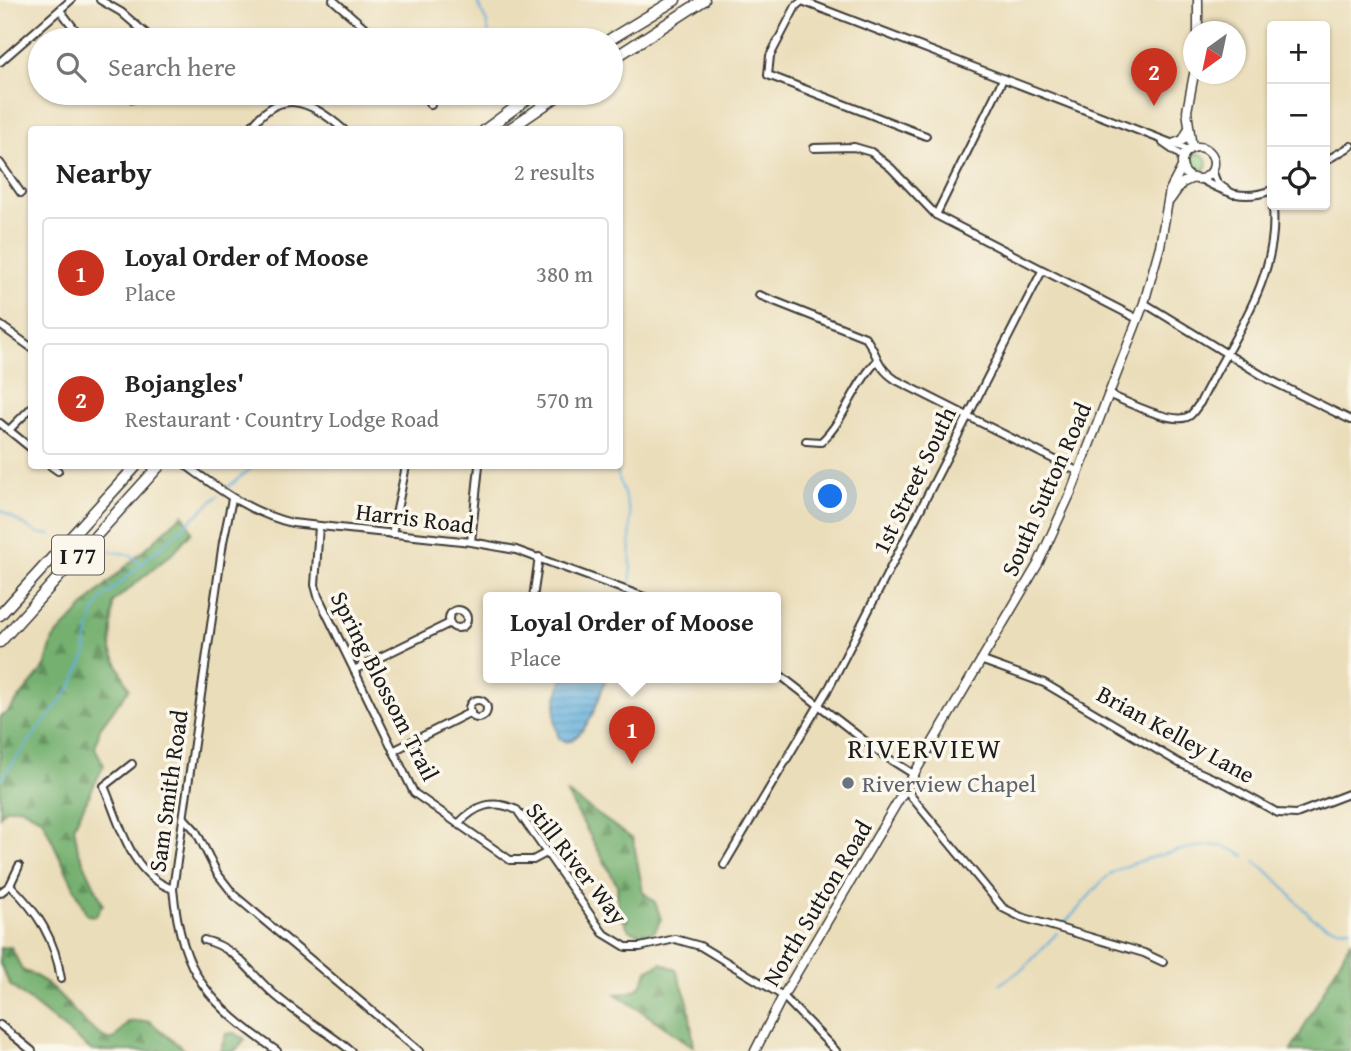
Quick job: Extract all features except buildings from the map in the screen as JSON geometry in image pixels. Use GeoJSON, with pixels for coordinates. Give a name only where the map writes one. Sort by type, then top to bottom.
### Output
{"type":"FeatureCollection","features":[{"type":"Feature","properties":{"kind":"highway"},"geometry":{"type":"LineString","coordinates":[[626,29],[667,0]]}},
{"type":"Feature","properties":{"kind":"highway"},"geometry":{"type":"LineString","coordinates":[[623,31],[675,0]]}},
{"type":"Feature","properties":{"kind":"highway"},"geometry":{"type":"LineString","coordinates":[[623,52],[704,0]]}},
{"type":"Feature","properties":{"kind":"highway"},"geometry":{"type":"LineString","coordinates":[[490,126],[519,105]]}},
{"type":"Feature","properties":{"kind":"highway"},"geometry":{"type":"LineString","coordinates":[[514,126],[544,105]]}},
{"type":"Feature","properties":{"kind":"highway","name":"I 77"},"geometry":{"type":"LineString","coordinates":[[0,615],[133,469]]}},
{"type":"Feature","properties":{"kind":"highway","name":"I 77"},"geometry":{"type":"LineString","coordinates":[[0,642],[156,469]]}},
{"type":"Feature","properties":{"kind":"main road"},"geometry":{"type":"LineString","coordinates":[[1198,0],[1198,21]]}},
{"type":"Feature","properties":{"kind":"main road"},"geometry":{"type":"LineString","coordinates":[[1192,84],[1188,152],[1182,167],[1196,179]]}},
{"type":"Feature","properties":{"kind":"main road"},"geometry":{"type":"LineString","coordinates":[[1170,200],[1182,183],[1212,170],[1213,159],[1203,148],[1189,107]]}},
{"type":"Feature","properties":{"kind":"main road"},"geometry":{"type":"LineString","coordinates":[[1175,144],[1182,140],[1189,128]]}},
{"type":"Feature","properties":{"kind":"main road"},"geometry":{"type":"LineString","coordinates":[[1188,152],[1203,148]]}},
{"type":"Feature","properties":{"kind":"main road","name":"South Sutton Road"},"geometry":{"type":"LineString","coordinates":[[915,775],[1038,564],[1079,472],[1144,303],[1170,200],[1170,190],[1182,167]]}},
{"type":"Feature","properties":{"kind":"main road","name":"North Sutton Road"},"geometry":{"type":"LineString","coordinates":[[755,1051],[783,996],[915,775]]}},
{"type":"Feature","properties":{"kind":"street"},"geometry":{"type":"LineString","coordinates":[[39,28],[71,0]]}},
{"type":"Feature","properties":{"kind":"street"},"geometry":{"type":"LineString","coordinates":[[100,0],[121,12],[140,28]]}},
{"type":"Feature","properties":{"kind":"street"},"geometry":{"type":"LineString","coordinates":[[333,0],[365,28]]}},
{"type":"Feature","properties":{"kind":"street"},"geometry":{"type":"LineString","coordinates":[[926,136],[768,75],[770,56],[796,6],[802,1],[1175,144],[1188,152]]}},
{"type":"Feature","properties":{"kind":"street"},"geometry":{"type":"LineString","coordinates":[[60,10],[74,28]]}},
{"type":"Feature","properties":{"kind":"street"},"geometry":{"type":"LineString","coordinates":[[0,62],[28,38]]}},
{"type":"Feature","properties":{"kind":"street"},"geometry":{"type":"LineString","coordinates":[[936,215],[1003,79]]}},
{"type":"Feature","properties":{"kind":"street"},"geometry":{"type":"LineString","coordinates":[[251,126],[260,114],[274,105]]}},
{"type":"Feature","properties":{"kind":"street"},"geometry":{"type":"LineString","coordinates":[[309,105],[338,126]]}},
{"type":"Feature","properties":{"kind":"street"},"geometry":{"type":"LineString","coordinates":[[1160,139],[1188,152]]}},
{"type":"Feature","properties":{"kind":"street"},"geometry":{"type":"LineString","coordinates":[[1330,158],[1351,146]]}},
{"type":"Feature","properties":{"kind":"street"},"geometry":{"type":"LineString","coordinates":[[814,148],[854,147],[871,152],[891,168],[936,215],[1138,319]]}},
{"type":"Feature","properties":{"kind":"street"},"geometry":{"type":"LineString","coordinates":[[0,163],[21,193]]}},
{"type":"Feature","properties":{"kind":"street"},"geometry":{"type":"LineString","coordinates":[[1212,170],[1217,183],[1233,194]]}},
{"type":"Feature","properties":{"kind":"street"},"geometry":{"type":"LineString","coordinates":[[1196,179],[1228,195],[1267,192]]}},
{"type":"Feature","properties":{"kind":"street"},"geometry":{"type":"LineString","coordinates":[[1108,394],[1161,415],[1177,419],[1189,416],[1200,403],[1225,351],[1247,317],[1263,278],[1268,265],[1273,210]]}},
{"type":"Feature","properties":{"kind":"street","name":"1st Street South"},"geometry":{"type":"LineString","coordinates":[[724,865],[819,705],[878,596],[1042,271]]}},
{"type":"Feature","properties":{"kind":"street"},"geometry":{"type":"LineString","coordinates":[[759,295],[865,337],[874,349],[876,362],[896,380],[1079,472]]}},
{"type":"Feature","properties":{"kind":"street"},"geometry":{"type":"LineString","coordinates":[[1144,303],[1268,379],[1351,420]]}},
{"type":"Feature","properties":{"kind":"street"},"geometry":{"type":"LineString","coordinates":[[0,325],[28,345]]}},
{"type":"Feature","properties":{"kind":"street"},"geometry":{"type":"LineString","coordinates":[[806,441],[821,442],[830,434],[849,398],[876,362]]}},
{"type":"Feature","properties":{"kind":"street"},"geometry":{"type":"LineString","coordinates":[[9,430],[28,411]]}},
{"type":"Feature","properties":{"kind":"street"},"geometry":{"type":"LineString","coordinates":[[0,423],[28,446]]}},
{"type":"Feature","properties":{"kind":"street","name":"Harris Road"},"geometry":{"type":"LineString","coordinates":[[191,469],[232,499],[270,518],[319,526],[471,542],[539,557],[632,592]]}},
{"type":"Feature","properties":{"kind":"street"},"geometry":{"type":"LineString","coordinates":[[392,534],[405,469]]}},
{"type":"Feature","properties":{"kind":"street"},"geometry":{"type":"LineString","coordinates":[[471,542],[479,469]]}},
{"type":"Feature","properties":{"kind":"street","name":"Sam Smith Road"},"geometry":{"type":"LineString","coordinates":[[232,499],[223,542],[173,889],[183,946],[196,977],[217,1004],[276,1051]]}},
{"type":"Feature","properties":{"kind":"street","name":"Spring Blossom Trail"},"geometry":{"type":"LineString","coordinates":[[319,526],[315,585],[414,793],[510,860],[533,860],[548,852]]}},
{"type":"Feature","properties":{"kind":"street"},"geometry":{"type":"LineString","coordinates":[[534,592],[539,557]]}},
{"type":"Feature","properties":{"kind":"street"},"geometry":{"type":"LineString","coordinates":[[354,670],[450,623]]}},
{"type":"Feature","properties":{"kind":"street","name":"Brian Kelley Lane"},"geometry":{"type":"LineString","coordinates":[[983,661],[1044,683],[1181,764],[1226,784],[1278,813],[1296,814],[1351,793]]}},
{"type":"Feature","properties":{"kind":"street"},"geometry":{"type":"LineString","coordinates":[[781,676],[915,775]]}},
{"type":"Feature","properties":{"kind":"street"},"geometry":{"type":"LineString","coordinates":[[393,751],[471,712]]}},
{"type":"Feature","properties":{"kind":"street"},"geometry":{"type":"LineString","coordinates":[[132,764],[104,786],[132,855],[149,877],[173,889]]}},
{"type":"Feature","properties":{"kind":"street"},"geometry":{"type":"LineString","coordinates":[[906,790],[1003,908],[1020,917],[1144,953],[1163,962]]}},
{"type":"Feature","properties":{"kind":"street","name":"Still River Way"},"geometry":{"type":"LineString","coordinates":[[458,824],[480,806],[504,804],[524,818],[603,933],[615,942],[640,947],[675,939],[690,941],[783,996],[836,1051]]}},
{"type":"Feature","properties":{"kind":"street"},"geometry":{"type":"LineString","coordinates":[[184,818],[196,831],[217,873],[234,895],[419,1051]]}},
{"type":"Feature","properties":{"kind":"street"},"geometry":{"type":"LineString","coordinates":[[0,893],[10,885],[19,866]]}},
{"type":"Feature","properties":{"kind":"street"},"geometry":{"type":"LineString","coordinates":[[10,885],[29,903],[48,931],[61,979]]}},
{"type":"Feature","properties":{"kind":"street"},"geometry":{"type":"LineString","coordinates":[[204,940],[222,944],[242,959],[277,997],[351,1051]]}},
{"type":"Feature","properties":{"kind":"street"},"geometry":{"type":"LineString","coordinates":[[0,1025],[32,1051]]}},
{"type":"Feature","properties":{"kind":"green space"},"geometry":{"type":"Polygon","coordinates":[[[1198,154],[1204,157],[1207,163],[1204,169],[1198,172],[1192,169],[1189,163],[1192,157],[1198,154]]]}},
{"type":"Feature","properties":{"kind":"green space"},"geometry":{"type":"Polygon","coordinates":[[[183,514],[192,531],[174,552],[113,602],[111,650],[129,689],[100,728],[95,748],[104,765],[74,826],[78,850],[103,904],[96,916],[87,915],[42,819],[20,807],[5,809],[0,816],[0,716],[6,714],[45,667],[53,639],[97,593],[183,514]]]}},
{"type":"Feature","properties":{"kind":"green space"},"geometry":{"type":"Polygon","coordinates":[[[566,792],[633,839],[643,892],[655,902],[661,919],[655,931],[643,935],[629,930],[618,911],[617,885],[566,792]]]}},
{"type":"Feature","properties":{"kind":"green space"},"geometry":{"type":"Polygon","coordinates":[[[1351,940],[1351,1051],[1291,1051],[1351,940]]]}},
{"type":"Feature","properties":{"kind":"green space"},"geometry":{"type":"Polygon","coordinates":[[[11,947],[22,970],[48,984],[97,1033],[109,1040],[115,1038],[128,1022],[149,1021],[186,1051],[92,1051],[10,985],[0,964],[0,948],[11,947]]]}},
{"type":"Feature","properties":{"kind":"green space"},"geometry":{"type":"Polygon","coordinates":[[[662,963],[676,970],[688,1002],[694,1047],[616,994],[640,987],[647,971],[662,963]]]}},
{"type":"Feature","properties":{"kind":"green space"},"geometry":{"type":"Polygon","coordinates":[[[234,1033],[245,1039],[235,1051],[220,1051],[226,1034],[234,1033]]]}},
{"type":"Feature","properties":{"kind":"water"},"geometry":{"type":"Polygon","coordinates":[[[562,683],[604,683],[587,724],[575,738],[567,742],[559,738],[555,723],[562,683]]]}},
{"type":"Feature","properties":{"kind":"waterway"},"geometry":{"type":"LineString","coordinates":[[476,0],[488,28]]}},
{"type":"Feature","properties":{"kind":"waterway"},"geometry":{"type":"LineString","coordinates":[[228,487],[250,469]]}},
{"type":"Feature","properties":{"kind":"waterway"},"geometry":{"type":"LineString","coordinates":[[616,469],[630,513],[631,586]]}},
{"type":"Feature","properties":{"kind":"waterway"},"geometry":{"type":"LineString","coordinates":[[0,780],[72,686],[86,655],[86,642],[94,612],[103,598],[218,496]]}},
{"type":"Feature","properties":{"kind":"waterway"},"geometry":{"type":"LineString","coordinates":[[0,510],[37,533],[51,535]]}},
{"type":"Feature","properties":{"kind":"waterway"},"geometry":{"type":"LineString","coordinates":[[98,549],[131,555],[139,562]]}},
{"type":"Feature","properties":{"kind":"waterway"},"geometry":{"type":"LineString","coordinates":[[1064,923],[1109,875],[1146,859],[1209,846],[1227,847],[1245,856]]}},
{"type":"Feature","properties":{"kind":"waterway"},"geometry":{"type":"LineString","coordinates":[[1255,861],[1280,883],[1310,916],[1328,926],[1351,928]]}},
{"type":"Feature","properties":{"kind":"waterway"},"geometry":{"type":"LineString","coordinates":[[1000,984],[1024,968],[1057,933]]}},
{"type":"Feature","properties":{"kind":"place","name":"Bojangles'"},"geometry":{"type":"Point","coordinates":[1154,106]}},
{"type":"Feature","properties":{"kind":"place","name":"Loyal Order of Moose"},"geometry":{"type":"Point","coordinates":[632,764]}},
{"type":"Feature","properties":{"kind":"place","name":"Riverview Chapel"},"geometry":{"type":"Point","coordinates":[848,783]}},
{"type":"Feature","properties":{"kind":"district","name":"RIVERVIEW"},"geometry":{"type":"Point","coordinates":[925,747]}}]}
